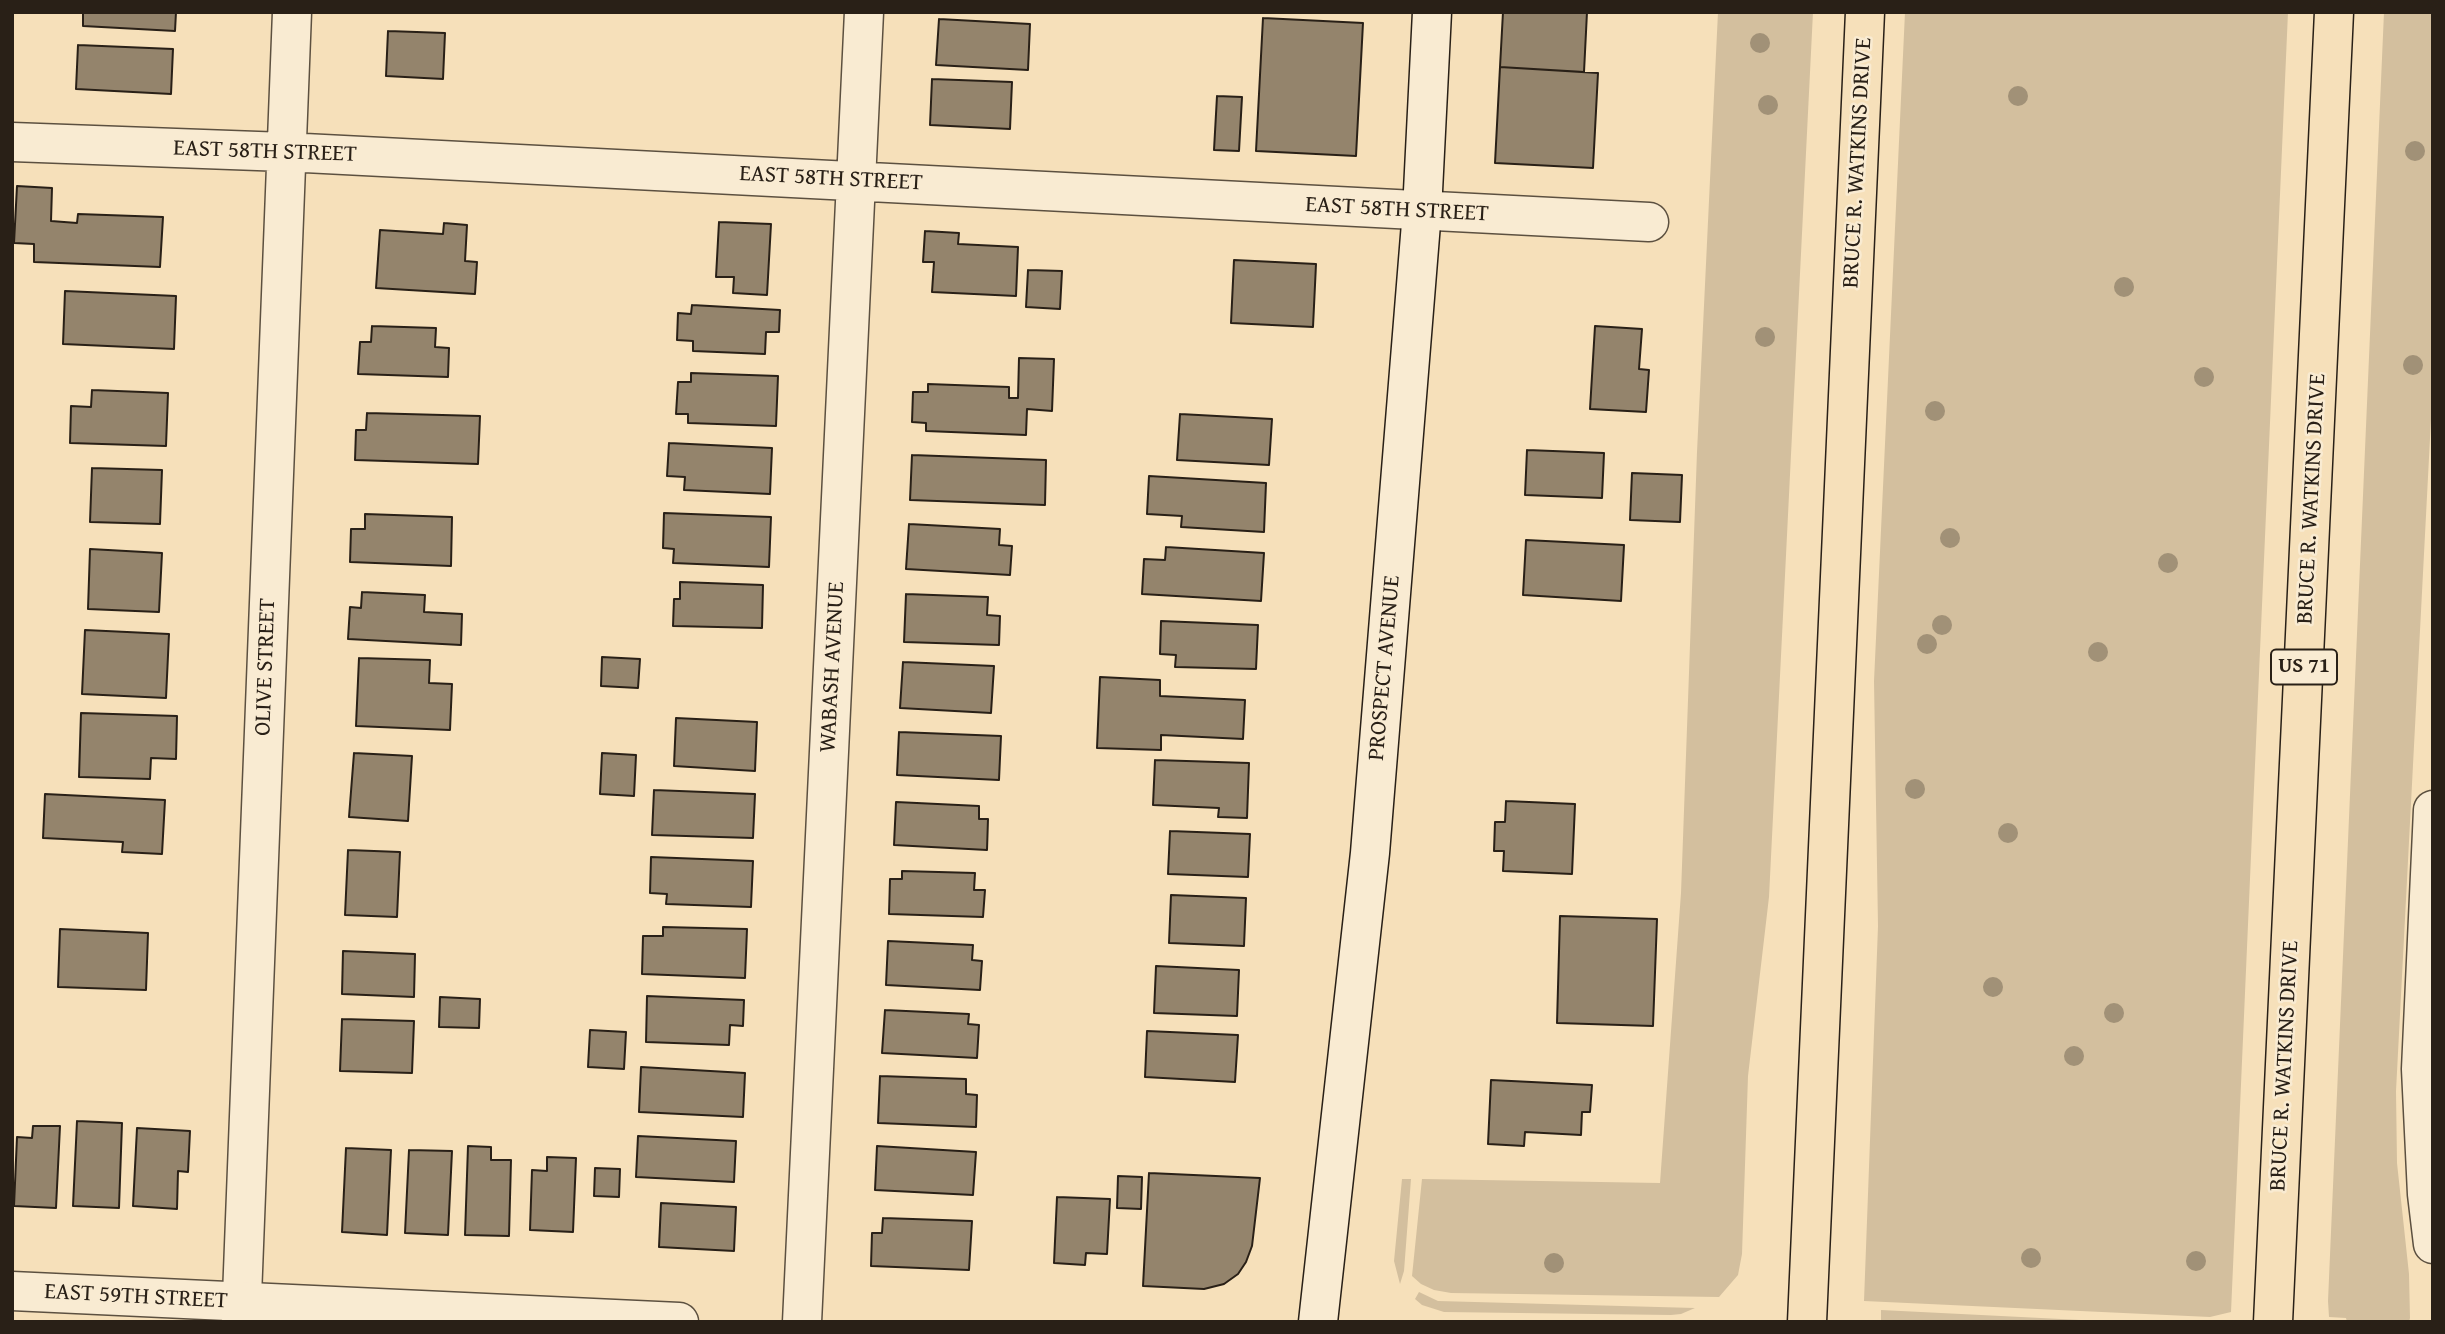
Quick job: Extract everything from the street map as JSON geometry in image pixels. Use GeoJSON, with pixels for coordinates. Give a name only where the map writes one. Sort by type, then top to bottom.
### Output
{"type":"FeatureCollection","features":[{"type":"Feature","properties":{"kind":"highway","name":"BRUCE R. WATKINS DRIVE"},"geometry":{"type":"LineString","coordinates":[[1807,1322],[1865,12]]}},
{"type":"Feature","properties":{"kind":"highway","name":"BRUCE R. WATKINS DRIVE"},"geometry":{"type":"LineString","coordinates":[[2273,1322],[2334,12]]}},
{"type":"Feature","properties":{"kind":"street","name":"OLIVE STREET"},"geometry":{"type":"LineString","coordinates":[[242,1312],[292,12]]}},
{"type":"Feature","properties":{"kind":"street","name":"WABASH AVENUE"},"geometry":{"type":"LineString","coordinates":[[802,1322],[864,12]]}},
{"type":"Feature","properties":{"kind":"street","name":"PROSPECT AVENUE"},"geometry":{"type":"LineString","coordinates":[[1318,1322],[1370,853],[1422,211],[1432,12]]}},
{"type":"Feature","properties":{"kind":"street","name":"EAST 58TH STREET"},"geometry":{"type":"LineString","coordinates":[[12,142],[285,152],[1649,222]]}},
{"type":"Feature","properties":{"kind":"street"},"geometry":{"type":"LineString","coordinates":[[2433,810],[2421,1069],[2425,1169],[2433,1244]]}},
{"type":"Feature","properties":{"kind":"street","name":"EAST 59TH STREET"},"geometry":{"type":"LineString","coordinates":[[12,1291],[242,1312],[679,1322]]}},
{"type":"Feature","properties":{"kind":"shaded area"},"geometry":{"type":"Polygon","coordinates":[[[1718,12],[1813,12],[1769,897],[1748,1076],[1742,1254],[1738,1275],[1719,1297],[1451,1293],[1434,1290],[1412,1276],[1422,1179],[1660,1183],[1681,893],[1697,452],[1718,12]]]}},
{"type":"Feature","properties":{"kind":"shaded area"},"geometry":{"type":"Polygon","coordinates":[[[1905,12],[2288,12],[2231,1312],[2210,1317],[1864,1301],[1878,926],[1874,681],[1905,12]]]}},
{"type":"Feature","properties":{"kind":"shaded area"},"geometry":{"type":"Polygon","coordinates":[[[2384,12],[2433,12],[2433,381],[2396,1091],[2397,1163],[2409,1274],[2410,1318],[2409,1322],[2347,1322],[2346,1318],[2329,1317],[2328,1301],[2384,12]]]}},
{"type":"Feature","properties":{"kind":"shaded area"},"geometry":{"type":"Polygon","coordinates":[[[1402,1179],[1411,1179],[1404,1271],[1400,1284],[1394,1261],[1402,1179]]]}},
{"type":"Feature","properties":{"kind":"shaded area"},"geometry":{"type":"Polygon","coordinates":[[[1419,1292],[1438,1301],[1695,1308],[1671,1315],[1444,1312],[1422,1305],[1415,1299],[1419,1292]]]}},
{"type":"Feature","properties":{"kind":"shaded area"},"geometry":{"type":"Polygon","coordinates":[[[1881,1310],[2121,1322],[1881,1321],[1881,1310]]]}},
{"type":"Feature","properties":{"kind":"building"},"geometry":{"type":"Polygon","coordinates":[[[83,12],[176,12],[175,31],[83,26],[83,12]]]}},
{"type":"Feature","properties":{"kind":"building"},"geometry":{"type":"Polygon","coordinates":[[[1503,12],[1587,12],[1584,72],[1500,67],[1503,12]]]}},
{"type":"Feature","properties":{"kind":"building"},"geometry":{"type":"Polygon","coordinates":[[[1263,18],[1363,23],[1356,156],[1256,151],[1263,18]]]}},
{"type":"Feature","properties":{"kind":"building"},"geometry":{"type":"Polygon","coordinates":[[[939,19],[1030,24],[1028,70],[936,65],[939,19]]]}},
{"type":"Feature","properties":{"kind":"building"},"geometry":{"type":"Polygon","coordinates":[[[388,31],[445,33],[443,79],[386,76],[388,31]]]}},
{"type":"Feature","properties":{"kind":"building"},"geometry":{"type":"Polygon","coordinates":[[[78,45],[173,49],[171,94],[76,89],[78,45]]]}},
{"type":"Feature","properties":{"kind":"building"},"geometry":{"type":"Polygon","coordinates":[[[1500,67],[1598,73],[1593,168],[1495,163],[1500,67]]]}},
{"type":"Feature","properties":{"kind":"building"},"geometry":{"type":"Polygon","coordinates":[[[932,79],[1012,82],[1010,129],[930,125],[932,79]]]}},
{"type":"Feature","properties":{"kind":"building"},"geometry":{"type":"Polygon","coordinates":[[[1217,96],[1242,97],[1239,151],[1214,150],[1217,96]]]}},
{"type":"Feature","properties":{"kind":"building"},"geometry":{"type":"Polygon","coordinates":[[[17,186],[52,188],[51,221],[77,223],[78,214],[163,217],[160,267],[34,262],[34,244],[14,243],[17,186]]]}},
{"type":"Feature","properties":{"kind":"building"},"geometry":{"type":"Polygon","coordinates":[[[719,222],[771,224],[767,295],[733,293],[734,277],[716,277],[719,222]]]}},
{"type":"Feature","properties":{"kind":"building"},"geometry":{"type":"Polygon","coordinates":[[[444,223],[467,225],[465,261],[477,262],[475,294],[376,288],[380,230],[443,234],[444,223]]]}},
{"type":"Feature","properties":{"kind":"building"},"geometry":{"type":"Polygon","coordinates":[[[925,231],[959,233],[958,244],[1018,247],[1016,296],[932,292],[934,262],[923,262],[925,231]]]}},
{"type":"Feature","properties":{"kind":"building"},"geometry":{"type":"Polygon","coordinates":[[[1234,260],[1316,264],[1313,327],[1231,323],[1234,260]]]}},
{"type":"Feature","properties":{"kind":"building"},"geometry":{"type":"Polygon","coordinates":[[[1028,270],[1062,271],[1060,309],[1026,307],[1028,270]]]}},
{"type":"Feature","properties":{"kind":"building"},"geometry":{"type":"Polygon","coordinates":[[[65,291],[176,296],[174,349],[63,344],[65,291]]]}},
{"type":"Feature","properties":{"kind":"building"},"geometry":{"type":"Polygon","coordinates":[[[692,305],[780,310],[779,332],[766,332],[765,354],[693,351],[693,341],[677,340],[678,313],[691,314],[692,305]]]}},
{"type":"Feature","properties":{"kind":"building"},"geometry":{"type":"Polygon","coordinates":[[[372,326],[436,328],[435,347],[449,348],[448,377],[358,374],[360,342],[371,342],[372,326]]]}},
{"type":"Feature","properties":{"kind":"building"},"geometry":{"type":"Polygon","coordinates":[[[1595,326],[1642,329],[1639,369],[1649,370],[1646,412],[1590,409],[1595,326]]]}},
{"type":"Feature","properties":{"kind":"building"},"geometry":{"type":"Polygon","coordinates":[[[1019,358],[1054,359],[1052,411],[1027,409],[1026,435],[926,431],[926,423],[912,422],[913,392],[928,392],[928,384],[1009,387],[1009,398],[1018,398],[1019,358]]]}},
{"type":"Feature","properties":{"kind":"building"},"geometry":{"type":"Polygon","coordinates":[[[691,373],[778,376],[776,426],[688,423],[688,414],[676,414],[678,382],[691,382],[691,373]]]}},
{"type":"Feature","properties":{"kind":"building"},"geometry":{"type":"Polygon","coordinates":[[[92,390],[168,393],[166,446],[70,443],[71,406],[91,407],[92,390]]]}},
{"type":"Feature","properties":{"kind":"building"},"geometry":{"type":"Polygon","coordinates":[[[367,413],[480,416],[478,464],[355,460],[356,430],[366,430],[367,413]]]}},
{"type":"Feature","properties":{"kind":"building"},"geometry":{"type":"Polygon","coordinates":[[[1180,414],[1272,419],[1269,465],[1177,460],[1180,414]]]}},
{"type":"Feature","properties":{"kind":"building"},"geometry":{"type":"Polygon","coordinates":[[[669,443],[772,448],[770,494],[684,490],[685,477],[667,476],[669,443]]]}},
{"type":"Feature","properties":{"kind":"building"},"geometry":{"type":"Polygon","coordinates":[[[1527,450],[1604,453],[1602,498],[1525,495],[1527,450]]]}},
{"type":"Feature","properties":{"kind":"building"},"geometry":{"type":"Polygon","coordinates":[[[912,455],[1046,460],[1045,505],[910,500],[912,455]]]}},
{"type":"Feature","properties":{"kind":"building"},"geometry":{"type":"Polygon","coordinates":[[[92,468],[162,470],[160,524],[90,522],[92,468]]]}},
{"type":"Feature","properties":{"kind":"building"},"geometry":{"type":"Polygon","coordinates":[[[1632,473],[1682,475],[1680,522],[1630,520],[1632,473]]]}},
{"type":"Feature","properties":{"kind":"building"},"geometry":{"type":"Polygon","coordinates":[[[1149,476],[1266,483],[1264,532],[1181,527],[1182,516],[1147,514],[1149,476]]]}},
{"type":"Feature","properties":{"kind":"building"},"geometry":{"type":"Polygon","coordinates":[[[664,513],[771,517],[769,567],[673,563],[674,549],[663,548],[664,513]]]}},
{"type":"Feature","properties":{"kind":"building"},"geometry":{"type":"Polygon","coordinates":[[[365,514],[452,517],[451,566],[350,562],[351,529],[365,529],[365,514]]]}},
{"type":"Feature","properties":{"kind":"building"},"geometry":{"type":"Polygon","coordinates":[[[909,524],[1000,529],[999,545],[1012,546],[1010,575],[906,569],[909,524]]]}},
{"type":"Feature","properties":{"kind":"building"},"geometry":{"type":"Polygon","coordinates":[[[1526,540],[1624,545],[1621,601],[1523,595],[1526,540]]]}},
{"type":"Feature","properties":{"kind":"building"},"geometry":{"type":"Polygon","coordinates":[[[1166,547],[1264,553],[1261,601],[1142,594],[1144,559],[1165,560],[1166,547]]]}},
{"type":"Feature","properties":{"kind":"building"},"geometry":{"type":"Polygon","coordinates":[[[90,549],[162,553],[159,612],[88,609],[90,549]]]}},
{"type":"Feature","properties":{"kind":"building"},"geometry":{"type":"Polygon","coordinates":[[[680,582],[763,585],[762,628],[673,626],[674,599],[680,599],[680,582]]]}},
{"type":"Feature","properties":{"kind":"building"},"geometry":{"type":"Polygon","coordinates":[[[362,592],[425,595],[424,612],[462,614],[461,645],[348,639],[350,607],[361,608],[362,592]]]}},
{"type":"Feature","properties":{"kind":"building"},"geometry":{"type":"Polygon","coordinates":[[[906,594],[988,597],[987,615],[1000,616],[999,645],[904,642],[906,594]]]}},
{"type":"Feature","properties":{"kind":"building"},"geometry":{"type":"Polygon","coordinates":[[[1161,621],[1258,625],[1256,669],[1175,667],[1176,655],[1160,654],[1161,621]]]}},
{"type":"Feature","properties":{"kind":"building"},"geometry":{"type":"Polygon","coordinates":[[[85,630],[169,634],[166,698],[82,694],[85,630]]]}},
{"type":"Feature","properties":{"kind":"building"},"geometry":{"type":"Polygon","coordinates":[[[602,657],[640,659],[638,688],[601,686],[602,657]]]}},
{"type":"Feature","properties":{"kind":"building"},"geometry":{"type":"Polygon","coordinates":[[[359,658],[430,660],[429,683],[452,684],[450,730],[356,726],[359,658]]]}},
{"type":"Feature","properties":{"kind":"building"},"geometry":{"type":"Polygon","coordinates":[[[903,662],[994,666],[991,713],[900,708],[903,662]]]}},
{"type":"Feature","properties":{"kind":"building"},"geometry":{"type":"Polygon","coordinates":[[[1100,677],[1160,680],[1160,696],[1245,700],[1243,739],[1161,735],[1161,750],[1097,748],[1100,677]]]}},
{"type":"Feature","properties":{"kind":"building"},"geometry":{"type":"Polygon","coordinates":[[[81,713],[177,716],[176,759],[151,758],[150,779],[79,777],[81,713]]]}},
{"type":"Feature","properties":{"kind":"building"},"geometry":{"type":"Polygon","coordinates":[[[676,718],[757,722],[755,771],[674,766],[676,718]]]}},
{"type":"Feature","properties":{"kind":"building"},"geometry":{"type":"Polygon","coordinates":[[[899,732],[1001,736],[999,780],[897,775],[899,732]]]}},
{"type":"Feature","properties":{"kind":"building"},"geometry":{"type":"Polygon","coordinates":[[[354,753],[412,756],[408,821],[349,817],[354,753]]]}},
{"type":"Feature","properties":{"kind":"building"},"geometry":{"type":"Polygon","coordinates":[[[602,753],[636,755],[634,796],[600,794],[602,753]]]}},
{"type":"Feature","properties":{"kind":"building"},"geometry":{"type":"Polygon","coordinates":[[[1155,760],[1249,763],[1247,818],[1218,817],[1219,808],[1153,805],[1155,760]]]}},
{"type":"Feature","properties":{"kind":"building"},"geometry":{"type":"Polygon","coordinates":[[[654,790],[755,794],[753,838],[652,835],[654,790]]]}},
{"type":"Feature","properties":{"kind":"building"},"geometry":{"type":"Polygon","coordinates":[[[45,794],[165,800],[162,854],[122,852],[123,842],[43,838],[45,794]]]}},
{"type":"Feature","properties":{"kind":"building"},"geometry":{"type":"Polygon","coordinates":[[[1506,801],[1575,804],[1572,874],[1503,871],[1504,851],[1494,851],[1495,822],[1505,822],[1506,801]]]}},
{"type":"Feature","properties":{"kind":"building"},"geometry":{"type":"Polygon","coordinates":[[[896,802],[979,806],[979,819],[988,819],[987,850],[894,845],[896,802]]]}},
{"type":"Feature","properties":{"kind":"building"},"geometry":{"type":"Polygon","coordinates":[[[1170,831],[1250,834],[1248,877],[1168,874],[1170,831]]]}},
{"type":"Feature","properties":{"kind":"building"},"geometry":{"type":"Polygon","coordinates":[[[348,850],[400,852],[397,917],[345,915],[348,850]]]}},
{"type":"Feature","properties":{"kind":"building"},"geometry":{"type":"Polygon","coordinates":[[[651,857],[753,861],[751,907],[666,904],[667,894],[650,893],[651,857]]]}},
{"type":"Feature","properties":{"kind":"building"},"geometry":{"type":"Polygon","coordinates":[[[902,871],[975,873],[974,890],[985,890],[983,917],[889,914],[890,879],[902,879],[902,871]]]}},
{"type":"Feature","properties":{"kind":"building"},"geometry":{"type":"Polygon","coordinates":[[[1171,895],[1246,898],[1244,946],[1169,943],[1171,895]]]}},
{"type":"Feature","properties":{"kind":"building"},"geometry":{"type":"Polygon","coordinates":[[[1560,916],[1657,919],[1653,1026],[1557,1023],[1560,916]]]}},
{"type":"Feature","properties":{"kind":"building"},"geometry":{"type":"Polygon","coordinates":[[[663,927],[747,929],[745,978],[642,974],[643,936],[663,936],[663,927]]]}},
{"type":"Feature","properties":{"kind":"building"},"geometry":{"type":"Polygon","coordinates":[[[60,929],[148,933],[146,990],[58,987],[60,929]]]}},
{"type":"Feature","properties":{"kind":"building"},"geometry":{"type":"Polygon","coordinates":[[[888,941],[973,945],[972,960],[982,961],[980,990],[886,985],[888,941]]]}},
{"type":"Feature","properties":{"kind":"building"},"geometry":{"type":"Polygon","coordinates":[[[343,951],[415,954],[414,997],[342,994],[343,951]]]}},
{"type":"Feature","properties":{"kind":"building"},"geometry":{"type":"Polygon","coordinates":[[[1156,966],[1239,970],[1237,1016],[1154,1013],[1156,966]]]}},
{"type":"Feature","properties":{"kind":"building"},"geometry":{"type":"Polygon","coordinates":[[[647,996],[744,1000],[743,1026],[730,1025],[729,1045],[646,1042],[647,996]]]}},
{"type":"Feature","properties":{"kind":"building"},"geometry":{"type":"Polygon","coordinates":[[[440,997],[480,999],[479,1028],[439,1027],[440,997]]]}},
{"type":"Feature","properties":{"kind":"building"},"geometry":{"type":"Polygon","coordinates":[[[885,1010],[969,1014],[968,1024],[979,1025],[977,1058],[882,1053],[885,1010]]]}},
{"type":"Feature","properties":{"kind":"building"},"geometry":{"type":"Polygon","coordinates":[[[342,1019],[414,1021],[412,1073],[340,1071],[342,1019]]]}},
{"type":"Feature","properties":{"kind":"building"},"geometry":{"type":"Polygon","coordinates":[[[590,1030],[626,1032],[624,1069],[588,1067],[590,1030]]]}},
{"type":"Feature","properties":{"kind":"building"},"geometry":{"type":"Polygon","coordinates":[[[1147,1031],[1238,1035],[1235,1082],[1145,1077],[1147,1031]]]}},
{"type":"Feature","properties":{"kind":"building"},"geometry":{"type":"Polygon","coordinates":[[[641,1067],[745,1073],[743,1117],[639,1112],[641,1067]]]}},
{"type":"Feature","properties":{"kind":"building"},"geometry":{"type":"Polygon","coordinates":[[[880,1076],[966,1079],[966,1094],[977,1095],[976,1127],[878,1123],[880,1076]]]}},
{"type":"Feature","properties":{"kind":"building"},"geometry":{"type":"Polygon","coordinates":[[[1491,1080],[1592,1085],[1590,1112],[1582,1112],[1581,1135],[1525,1132],[1524,1146],[1488,1144],[1491,1080]]]}},
{"type":"Feature","properties":{"kind":"building"},"geometry":{"type":"Polygon","coordinates":[[[77,1121],[122,1123],[119,1208],[73,1206],[77,1121]]]}},
{"type":"Feature","properties":{"kind":"building"},"geometry":{"type":"Polygon","coordinates":[[[33,1126],[60,1126],[56,1208],[14,1206],[17,1137],[32,1138],[33,1126]]]}},
{"type":"Feature","properties":{"kind":"building"},"geometry":{"type":"Polygon","coordinates":[[[137,1128],[190,1131],[188,1172],[178,1171],[177,1209],[133,1206],[137,1128]]]}},
{"type":"Feature","properties":{"kind":"building"},"geometry":{"type":"Polygon","coordinates":[[[638,1136],[736,1141],[734,1182],[636,1177],[638,1136]]]}},
{"type":"Feature","properties":{"kind":"building"},"geometry":{"type":"Polygon","coordinates":[[[468,1146],[491,1147],[491,1160],[511,1160],[509,1236],[465,1235],[468,1146]]]}},
{"type":"Feature","properties":{"kind":"building"},"geometry":{"type":"Polygon","coordinates":[[[877,1146],[976,1152],[973,1195],[875,1190],[877,1146]]]}},
{"type":"Feature","properties":{"kind":"building"},"geometry":{"type":"Polygon","coordinates":[[[346,1148],[391,1150],[387,1235],[342,1232],[346,1148]]]}},
{"type":"Feature","properties":{"kind":"building"},"geometry":{"type":"Polygon","coordinates":[[[409,1150],[452,1151],[448,1235],[405,1233],[409,1150]]]}},
{"type":"Feature","properties":{"kind":"building"},"geometry":{"type":"Polygon","coordinates":[[[547,1157],[576,1158],[573,1232],[530,1230],[532,1170],[547,1171],[547,1157]]]}},
{"type":"Feature","properties":{"kind":"building"},"geometry":{"type":"Polygon","coordinates":[[[595,1168],[620,1169],[619,1197],[594,1196],[595,1168]]]}},
{"type":"Feature","properties":{"kind":"building"},"geometry":{"type":"Polygon","coordinates":[[[1149,1173],[1260,1178],[1252,1246],[1238,1274],[1224,1284],[1204,1289],[1143,1286],[1149,1173]]]}},
{"type":"Feature","properties":{"kind":"building"},"geometry":{"type":"Polygon","coordinates":[[[1118,1176],[1142,1177],[1141,1209],[1117,1208],[1118,1176]]]}},
{"type":"Feature","properties":{"kind":"building"},"geometry":{"type":"Polygon","coordinates":[[[1057,1197],[1110,1199],[1107,1254],[1086,1253],[1085,1265],[1054,1263],[1057,1197]]]}},
{"type":"Feature","properties":{"kind":"building"},"geometry":{"type":"Polygon","coordinates":[[[661,1203],[736,1207],[734,1251],[659,1247],[661,1203]]]}},
{"type":"Feature","properties":{"kind":"building"},"geometry":{"type":"Polygon","coordinates":[[[883,1218],[972,1221],[969,1270],[871,1266],[872,1233],[882,1233],[883,1218]]]}}]}
